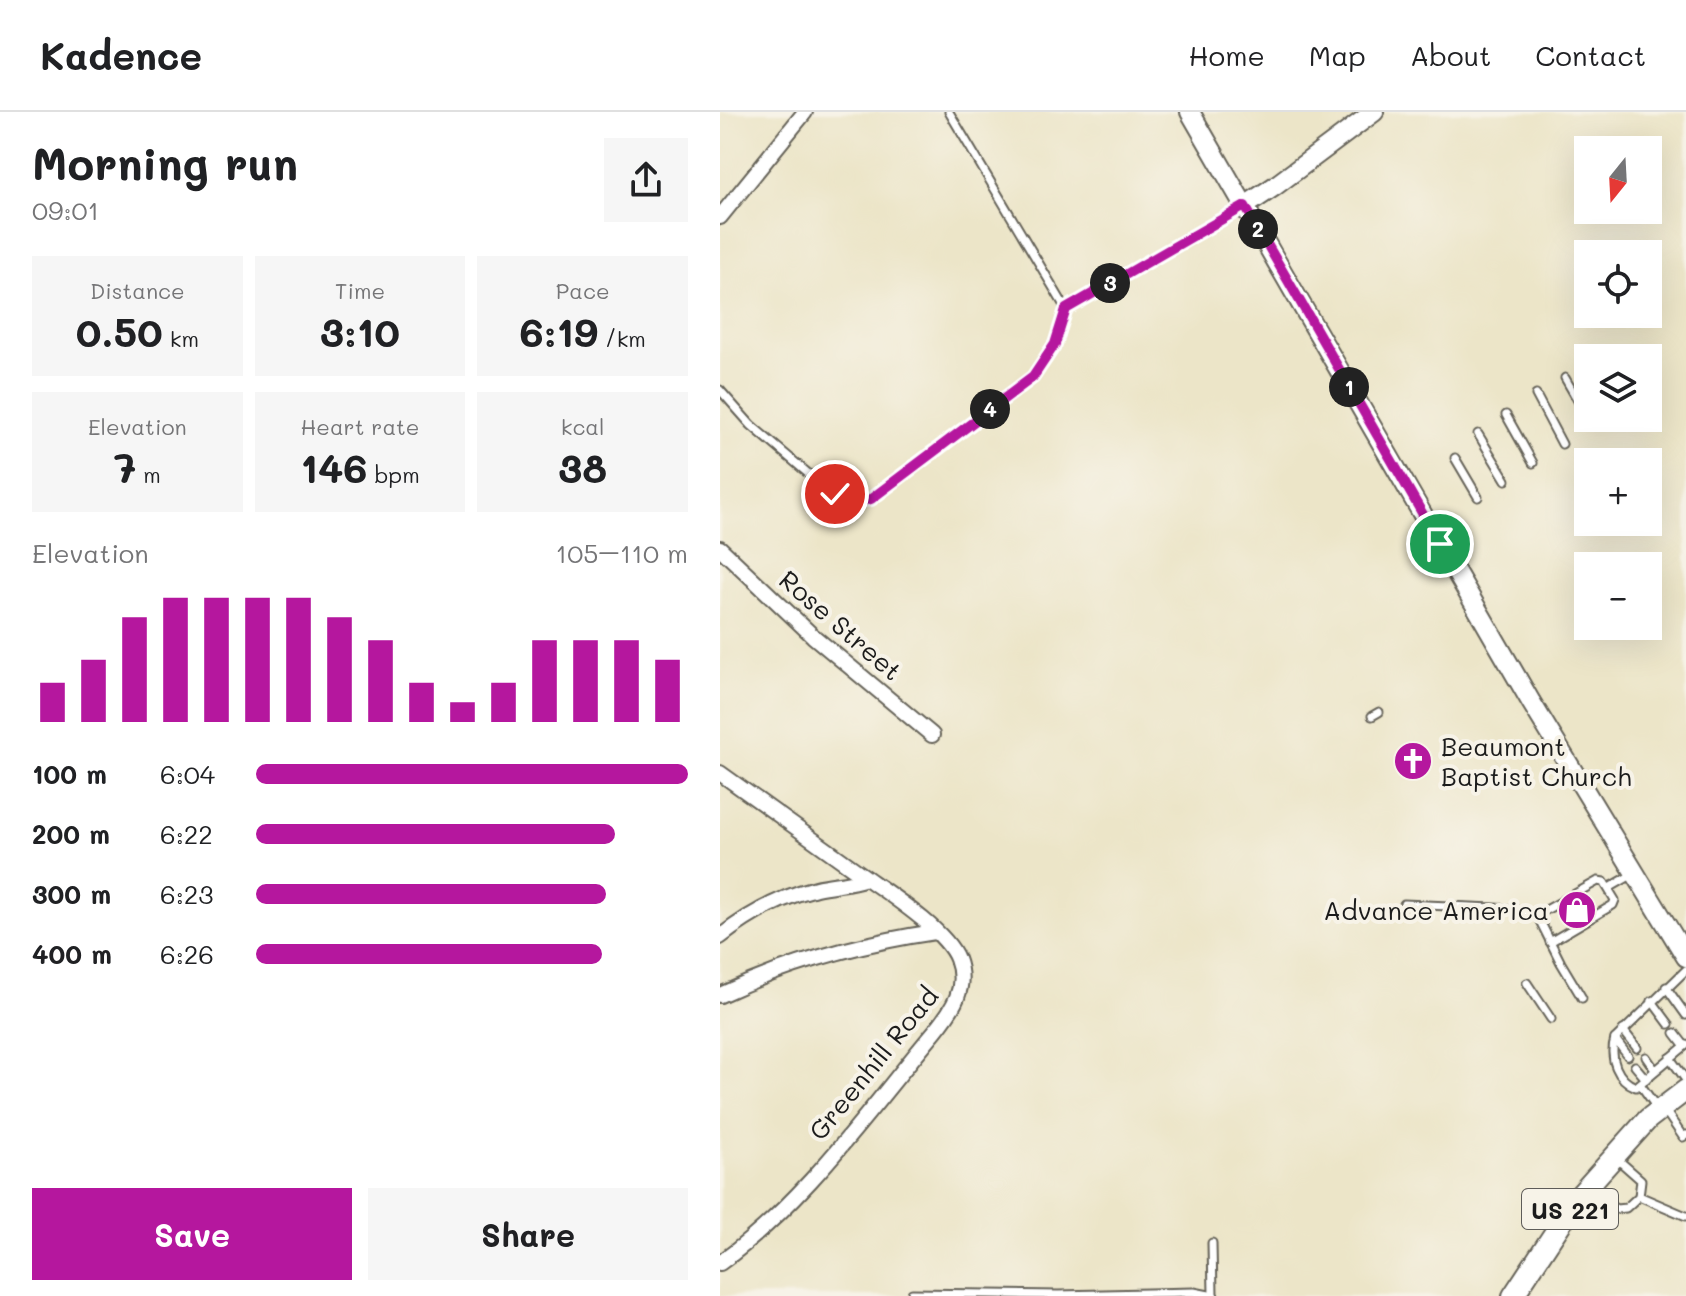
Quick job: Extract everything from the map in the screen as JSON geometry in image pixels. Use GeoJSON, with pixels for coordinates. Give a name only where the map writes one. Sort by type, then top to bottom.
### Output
{"type":"FeatureCollection","features":[{"type":"Feature","properties":{"kind":"main road","name":"US 221"},"geometry":{"type":"LineString","coordinates":[[1513,1296],[1585,1189],[1648,1119],[1686,1090]]}},
{"type":"Feature","properties":{"kind":"street"},"geometry":{"type":"LineString","coordinates":[[720,217],[805,112]]}},
{"type":"Feature","properties":{"kind":"street"},"geometry":{"type":"LineString","coordinates":[[1190,112],[1531,702],[1686,957]]}},
{"type":"Feature","properties":{"kind":"street"},"geometry":{"type":"LineString","coordinates":[[1245,206],[1374,112]]}},
{"type":"Feature","properties":{"kind":"street","name":"Rose Street"},"geometry":{"type":"LineString","coordinates":[[720,548],[813,636],[932,735]]}},
{"type":"Feature","properties":{"kind":"street","name":"Greenhill Road"},"geometry":{"type":"LineString","coordinates":[[720,773],[902,903],[935,932],[954,952],[961,986],[952,1010],[785,1210],[720,1263]]}},
{"type":"Feature","properties":{"kind":"street"},"geometry":{"type":"LineString","coordinates":[[720,937],[750,915],[780,900],[821,887],[866,878]]}},
{"type":"Feature","properties":{"kind":"street"},"geometry":{"type":"LineString","coordinates":[[720,995],[796,963],[842,950],[935,932]]}},
{"type":"Feature","properties":{"kind":"lane"},"geometry":{"type":"LineString","coordinates":[[949,112],[1066,309]]}},
{"type":"Feature","properties":{"kind":"lane"},"geometry":{"type":"LineString","coordinates":[[720,390],[751,425],[835,494],[858,501],[871,499],[1033,377],[1055,344],[1066,309],[1245,206]]}},
{"type":"Feature","properties":{"kind":"lane"},"geometry":{"type":"LineString","coordinates":[[1565,378],[1574,394]]}},
{"type":"Feature","properties":{"kind":"lane"},"geometry":{"type":"LineString","coordinates":[[1536,395],[1562,444]]}},
{"type":"Feature","properties":{"kind":"lane"},"geometry":{"type":"LineString","coordinates":[[1506,415],[1533,463]]}},
{"type":"Feature","properties":{"kind":"lane"},"geometry":{"type":"LineString","coordinates":[[1478,434],[1506,480]]}},
{"type":"Feature","properties":{"kind":"lane"},"geometry":{"type":"LineString","coordinates":[[1455,458],[1478,497]]}},
{"type":"Feature","properties":{"kind":"lane"},"geometry":{"type":"LineString","coordinates":[[1609,888],[1635,873]]}},
{"type":"Feature","properties":{"kind":"lane"},"geometry":{"type":"LineString","coordinates":[[1404,904],[1502,908],[1537,915],[1598,881],[1604,882],[1615,900],[1613,905],[1550,942]]}},
{"type":"Feature","properties":{"kind":"lane"},"geometry":{"type":"LineString","coordinates":[[1537,915],[1582,998]]}},
{"type":"Feature","properties":{"kind":"lane"},"geometry":{"type":"LineString","coordinates":[[1675,1033],[1685,1045],[1636,1087],[1630,1085],[1614,1064],[1611,1050],[1615,1039],[1686,970]]}},
{"type":"Feature","properties":{"kind":"lane"},"geometry":{"type":"LineString","coordinates":[[1527,983],[1551,1019]]}},
{"type":"Feature","properties":{"kind":"lane"},"geometry":{"type":"LineString","coordinates":[[1666,987],[1686,1015]]}},
{"type":"Feature","properties":{"kind":"lane"},"geometry":{"type":"LineString","coordinates":[[1652,1001],[1669,1024]]}},
{"type":"Feature","properties":{"kind":"lane"},"geometry":{"type":"LineString","coordinates":[[1623,1030],[1637,1048]]}},
{"type":"Feature","properties":{"kind":"lane"},"geometry":{"type":"LineString","coordinates":[[1615,1039],[1628,1056]]}},
{"type":"Feature","properties":{"kind":"lane"},"geometry":{"type":"LineString","coordinates":[[1646,1057],[1655,1070]]}},
{"type":"Feature","properties":{"kind":"lane"},"geometry":{"type":"LineString","coordinates":[[1670,1058],[1686,1080]]}},
{"type":"Feature","properties":{"kind":"lane"},"geometry":{"type":"LineString","coordinates":[[1635,1066],[1661,1109],[1684,1136],[1686,1148]]}},
{"type":"Feature","properties":{"kind":"lane"},"geometry":{"type":"LineString","coordinates":[[1585,1189],[1616,1209],[1626,1208],[1639,1196],[1641,1180],[1614,1156]]}},
{"type":"Feature","properties":{"kind":"lane"},"geometry":{"type":"LineString","coordinates":[[1639,1196],[1686,1216]]}},
{"type":"Feature","properties":{"kind":"lane"},"geometry":{"type":"LineString","coordinates":[[912,1293],[1214,1295],[1212,1243]]}},
{"type":"Feature","properties":{"kind":"place","name":"Beaumont Baptist Church"},"geometry":{"type":"Point","coordinates":[1413,761]}},
{"type":"Feature","properties":{"kind":"place","name":"Advance America"},"geometry":{"type":"Point","coordinates":[1577,910]}},
{"type":"Feature","properties":{"kind":"route"},"geometry":{"type":"LineString","coordinates":[[835,494],[858,501],[871,499],[1033,377],[1055,344],[1066,309],[1245,206],[1440,544]]}}]}
